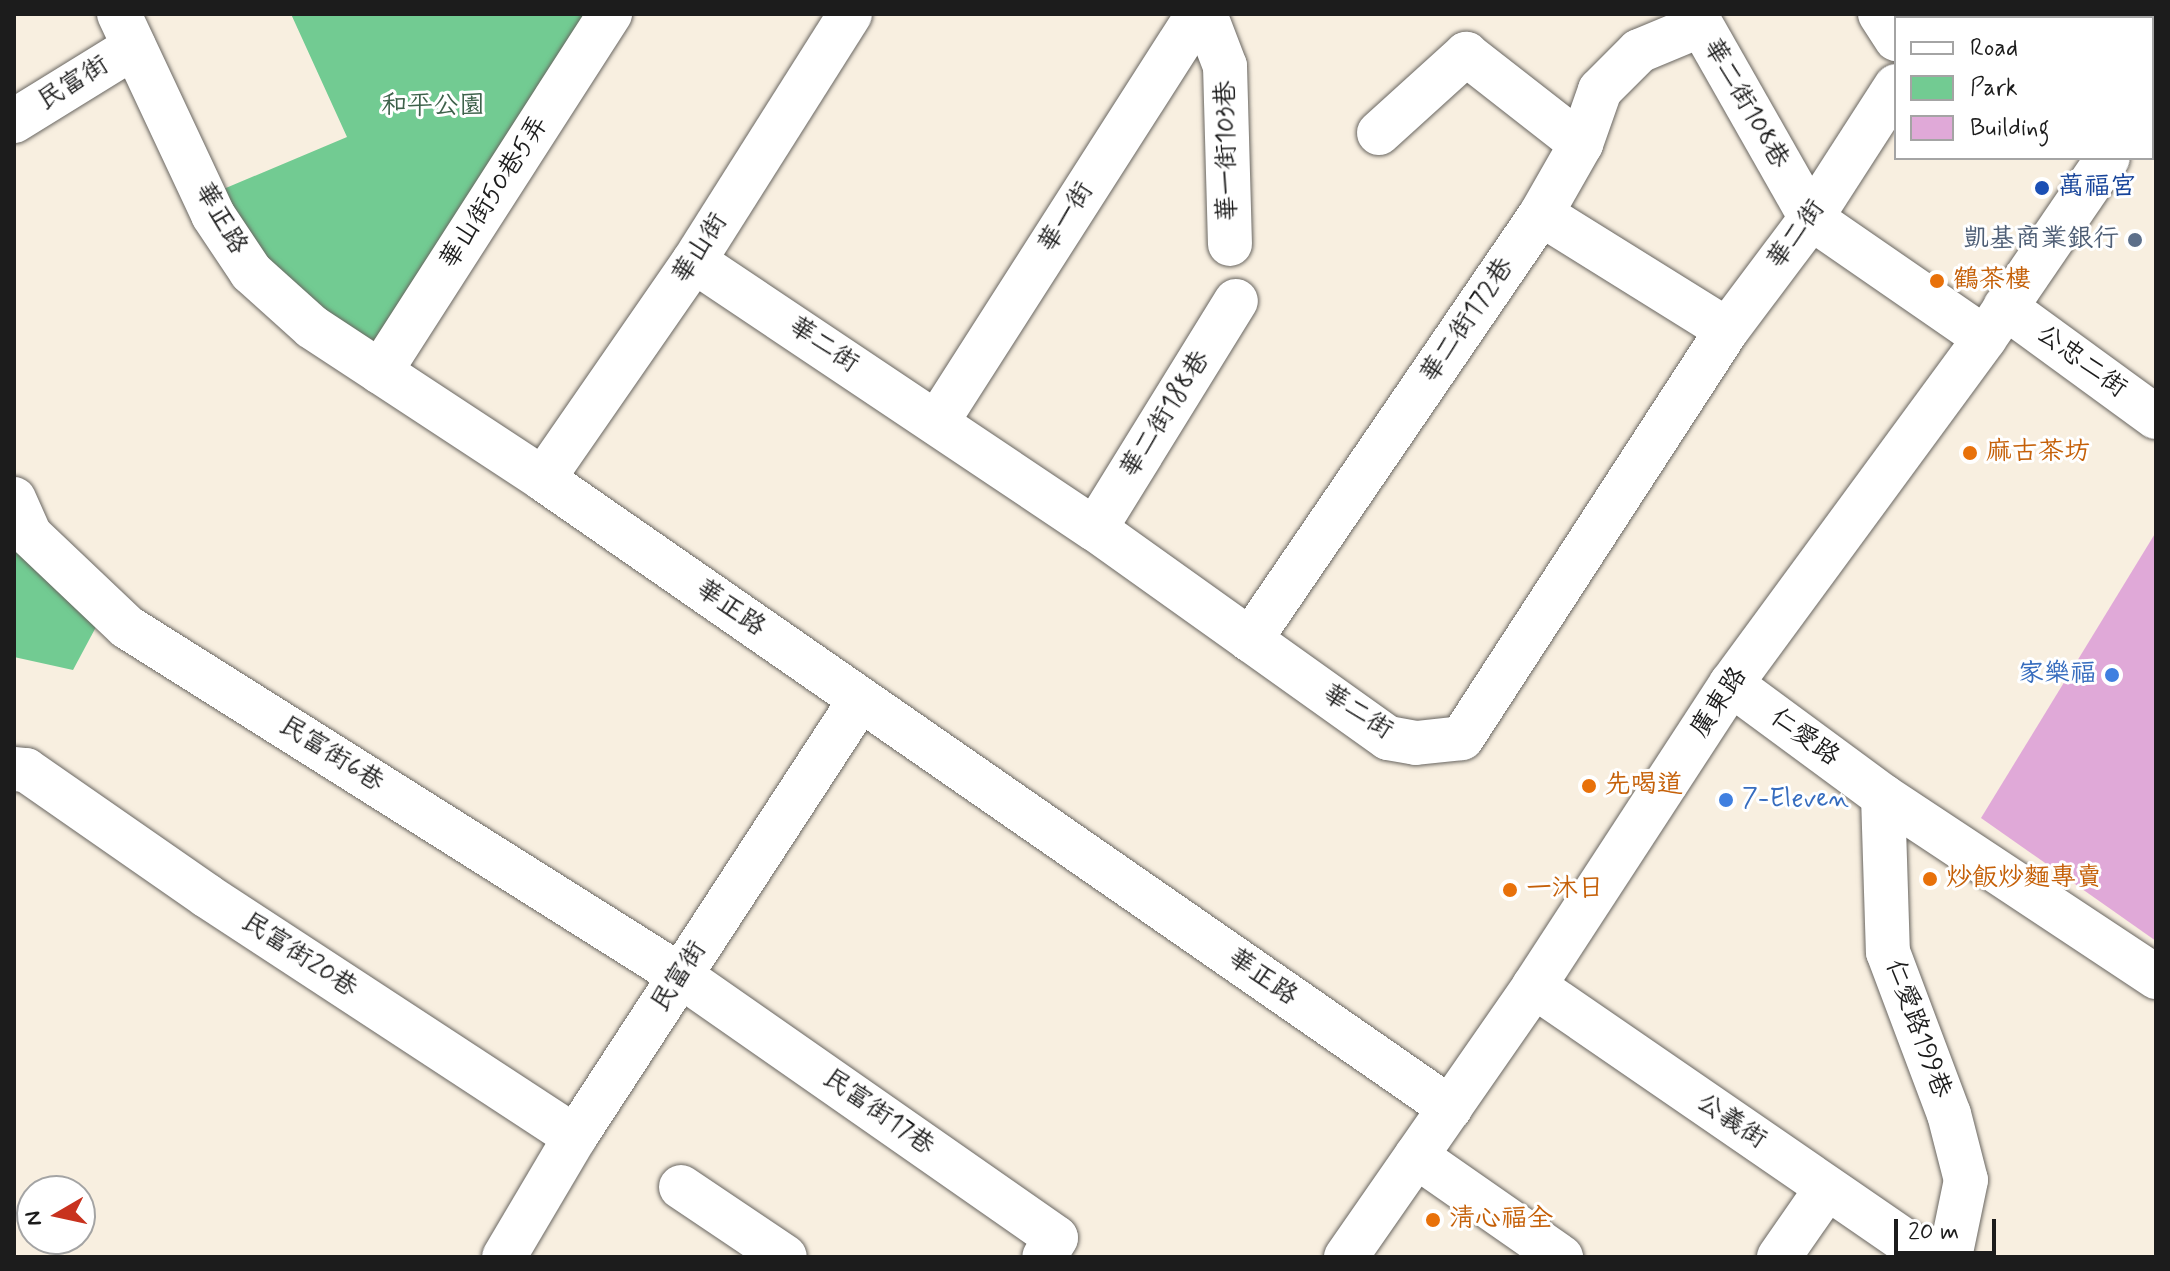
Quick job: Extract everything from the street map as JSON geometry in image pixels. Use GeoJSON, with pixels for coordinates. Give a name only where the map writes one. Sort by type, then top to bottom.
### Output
{"type":"FeatureCollection","features":[{"type":"Feature","properties":{"kind":"street","name":"華山街50巷5弄"},"geometry":{"type":"LineString","coordinates":[[380,372],[610,14]]}},
{"type":"Feature","properties":{"kind":"street","name":"華山街"},"geometry":{"type":"LineString","coordinates":[[543,479],[694,261],[850,14]]}},
{"type":"Feature","properties":{"kind":"street","name":"華一街"},"geometry":{"type":"LineString","coordinates":[[937,422],[1198,14]]}},
{"type":"Feature","properties":{"kind":"street","name":"華一街103巷"},"geometry":{"type":"LineString","coordinates":[[1205,14],[1225,66],[1230,244]]}},
{"type":"Feature","properties":{"kind":"street"},"geometry":{"type":"LineString","coordinates":[[1880,14],[1894,36]]}},
{"type":"Feature","properties":{"kind":"street","name":"華二街172巷"},"geometry":{"type":"LineString","coordinates":[[1250,640],[1541,214],[1581,144],[1600,90],[1639,51],[1697,20]]}},
{"type":"Feature","properties":{"kind":"street","name":"華二街108巷"},"geometry":{"type":"LineString","coordinates":[[1697,20],[1811,218],[1995,322]]}},
{"type":"Feature","properties":{"kind":"street","name":"華正路"},"geometry":{"type":"LineString","coordinates":[[126,31],[213,215],[251,272],[312,327],[543,479],[1450,1108]]}},
{"type":"Feature","properties":{"kind":"street","name":"民富街"},"geometry":{"type":"LineString","coordinates":[[14,121],[126,31]]}},
{"type":"Feature","properties":{"kind":"street"},"geometry":{"type":"LineString","coordinates":[[1379,133],[1466,54],[1581,144]]}},
{"type":"Feature","properties":{"kind":"street","name":"華二街"},"geometry":{"type":"LineString","coordinates":[[694,261],[1095,529],[1388,738],[1416,743],[1462,738],[1727,330],[1811,218],[1894,89]]}},
{"type":"Feature","properties":{"kind":"street","name":"廣東路"},"geometry":{"type":"LineString","coordinates":[[1346,1257],[1534,986],[1731,684],[1995,322],[2107,160]]}},
{"type":"Feature","properties":{"kind":"street"},"geometry":{"type":"LineString","coordinates":[[1541,214],[1727,330]]}},
{"type":"Feature","properties":{"kind":"street","name":"華二街188巷"},"geometry":{"type":"LineString","coordinates":[[1095,529],[1236,301]]}},
{"type":"Feature","properties":{"kind":"street","name":"公忠二街"},"geometry":{"type":"LineString","coordinates":[[1995,322],[2156,417]]}},
{"type":"Feature","properties":{"kind":"street","name":"民富街6巷"},"geometry":{"type":"LineString","coordinates":[[14,499],[30,535],[127,627],[681,976]]}},
{"type":"Feature","properties":{"kind":"street","name":"仁愛路"},"geometry":{"type":"LineString","coordinates":[[1731,684],[1883,796],[2156,977]]}},
{"type":"Feature","properties":{"kind":"street","name":"民富街"},"geometry":{"type":"LineString","coordinates":[[504,1257],[575,1137],[860,700]]}},
{"type":"Feature","properties":{"kind":"street","name":"民富街20巷"},"geometry":{"type":"LineString","coordinates":[[20,769],[207,896],[575,1137]]}},
{"type":"Feature","properties":{"kind":"street","name":"仁愛路199巷"},"geometry":{"type":"LineString","coordinates":[[1883,796],[1888,952],[1949,1114],[1966,1180],[1950,1257]]}},
{"type":"Feature","properties":{"kind":"street","name":"民富街17巷"},"geometry":{"type":"LineString","coordinates":[[681,976],[1056,1238],[1044,1257]]}},
{"type":"Feature","properties":{"kind":"street","name":"公義街"},"geometry":{"type":"LineString","coordinates":[[1534,986],[1929,1257]]}},
{"type":"Feature","properties":{"kind":"street"},"geometry":{"type":"LineString","coordinates":[[1416,1156],[1561,1257]]}},
{"type":"Feature","properties":{"kind":"street"},"geometry":{"type":"LineString","coordinates":[[681,1187],[785,1257]]}},
{"type":"Feature","properties":{"kind":"street"},"geometry":{"type":"LineString","coordinates":[[1779,1257],[1827,1188]]}},
{"type":"Feature","properties":{"kind":"green space","name":"和平公園"},"geometry":{"type":"Polygon","coordinates":[[[291,14],[600,14],[365,359],[286,301],[214,193],[347,137],[291,14]]]}},
{"type":"Feature","properties":{"kind":"green space"},"geometry":{"type":"Polygon","coordinates":[[[14,538],[96,627],[73,670],[14,657],[14,538]]]}},
{"type":"Feature","properties":{"kind":"building","name":"家樂福"},"geometry":{"type":"Polygon","coordinates":[[[2156,532],[2156,941],[1981,818],[2156,532]]]}},
{"type":"Feature","properties":{"kind":"place","name":"萬福宮"},"geometry":{"type":"Point","coordinates":[2042,188]}},
{"type":"Feature","properties":{"kind":"place","name":"凱基商業銀行"},"geometry":{"type":"Point","coordinates":[2135,240]}},
{"type":"Feature","properties":{"kind":"place","name":"鶴茶樓"},"geometry":{"type":"Point","coordinates":[1937,281]}},
{"type":"Feature","properties":{"kind":"place","name":"麻古茶坊"},"geometry":{"type":"Point","coordinates":[1970,453]}},
{"type":"Feature","properties":{"kind":"place","name":"家樂福"},"geometry":{"type":"Point","coordinates":[2112,675]}},
{"type":"Feature","properties":{"kind":"place","name":"先喝道"},"geometry":{"type":"Point","coordinates":[1589,786]}},
{"type":"Feature","properties":{"kind":"place","name":"7-Eleven"},"geometry":{"type":"Point","coordinates":[1726,800]}},
{"type":"Feature","properties":{"kind":"place","name":"炒飯炒麵專賣"},"geometry":{"type":"Point","coordinates":[1930,879]}},
{"type":"Feature","properties":{"kind":"place","name":"一沐日"},"geometry":{"type":"Point","coordinates":[1510,890]}},
{"type":"Feature","properties":{"kind":"place","name":"清心福全"},"geometry":{"type":"Point","coordinates":[1433,1220]}}]}
